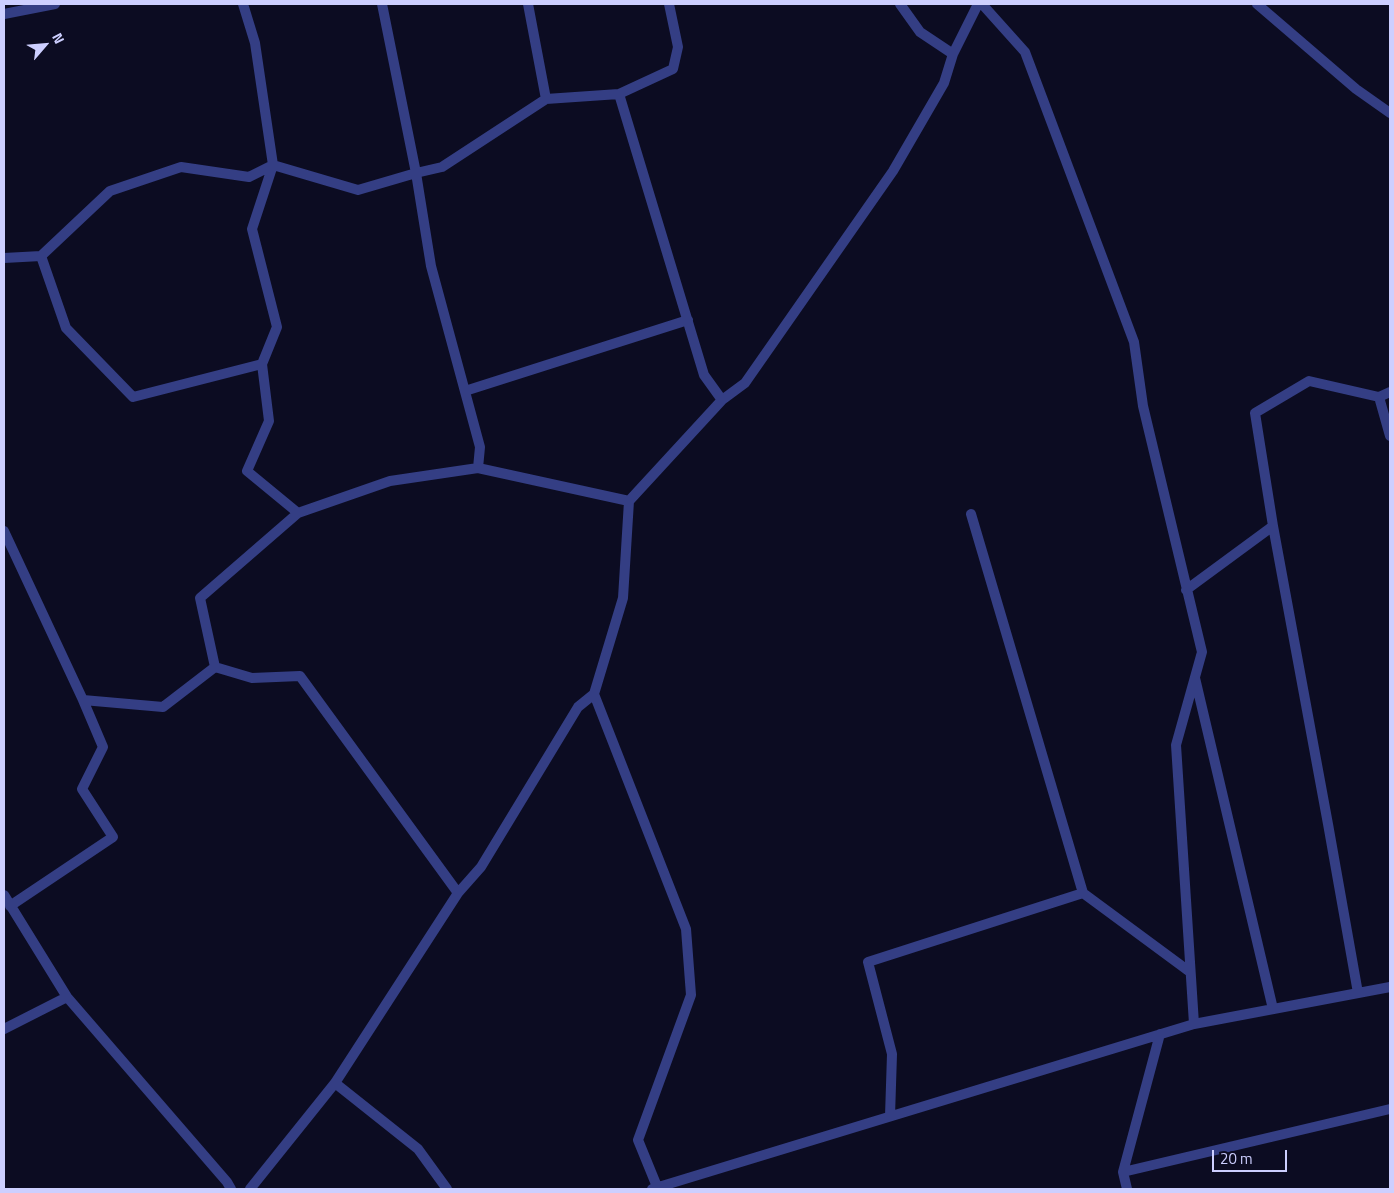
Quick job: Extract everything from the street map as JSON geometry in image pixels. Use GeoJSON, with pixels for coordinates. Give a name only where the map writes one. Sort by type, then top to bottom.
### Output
{"type":"FeatureCollection","features":[{"type":"Feature","properties":{"kind":"street"},"geometry":{"type":"LineString","coordinates":[[4,14],[55,4]]}},
{"type":"Feature","properties":{"kind":"street"},"geometry":{"type":"LineString","coordinates":[[243,4],[255,44],[273,165],[252,229],[277,327],[262,364],[269,421],[247,470],[298,513]]}},
{"type":"Feature","properties":{"kind":"street"},"geometry":{"type":"LineString","coordinates":[[382,4],[416,173],[431,266],[480,447],[478,468]]}},
{"type":"Feature","properties":{"kind":"street"},"geometry":{"type":"LineString","coordinates":[[528,4],[546,99]]}},
{"type":"Feature","properties":{"kind":"street"},"geometry":{"type":"LineString","coordinates":[[4,258],[41,256],[110,191],[181,167],[249,177],[273,165],[358,190],[442,167],[546,99],[619,94],[673,69],[678,46],[669,4]]}},
{"type":"Feature","properties":{"kind":"street"},"geometry":{"type":"LineString","coordinates":[[900,4],[920,32],[953,54]]}},
{"type":"Feature","properties":{"kind":"street"},"geometry":{"type":"LineString","coordinates":[[250,1189],[336,1083],[458,893],[481,866],[578,707],[594,694],[622,598],[629,501],[722,400],[745,383],[893,170],[944,83],[953,54],[978,4]]}},
{"type":"Feature","properties":{"kind":"street"},"geometry":{"type":"LineString","coordinates":[[982,4],[1025,52],[1134,342],[1142,406],[1202,652],[1176,746],[1194,1024]]}},
{"type":"Feature","properties":{"kind":"street"},"geometry":{"type":"LineString","coordinates":[[1257,4],[1356,89],[1390,113]]}},
{"type":"Feature","properties":{"kind":"street"},"geometry":{"type":"LineString","coordinates":[[619,94],[704,375],[722,400]]}},
{"type":"Feature","properties":{"kind":"street"},"geometry":{"type":"LineString","coordinates":[[41,256],[66,328],[134,397],[262,364]]}},
{"type":"Feature","properties":{"kind":"street"},"geometry":{"type":"LineString","coordinates":[[465,391],[688,320]]}},
{"type":"Feature","properties":{"kind":"street"},"geometry":{"type":"LineString","coordinates":[[1358,993],[1273,526],[1255,413],[1309,381],[1379,397],[1390,392]]}},
{"type":"Feature","properties":{"kind":"street"},"geometry":{"type":"LineString","coordinates":[[1379,397],[1390,436]]}},
{"type":"Feature","properties":{"kind":"street"},"geometry":{"type":"LineString","coordinates":[[215,667],[200,598],[298,513],[390,481],[478,468],[629,501]]}},
{"type":"Feature","properties":{"kind":"street"},"geometry":{"type":"LineString","coordinates":[[971,514],[1083,893],[1190,972]]}},
{"type":"Feature","properties":{"kind":"street"},"geometry":{"type":"LineString","coordinates":[[1186,590],[1273,526]]}},
{"type":"Feature","properties":{"kind":"street"},"geometry":{"type":"LineString","coordinates":[[4,531],[103,747],[82,790],[113,837],[10,906]]}},
{"type":"Feature","properties":{"kind":"street"},"geometry":{"type":"LineString","coordinates":[[83,700],[164,707],[215,667]]}},
{"type":"Feature","properties":{"kind":"street"},"geometry":{"type":"LineString","coordinates":[[215,667],[252,678],[300,676],[458,893]]}},
{"type":"Feature","properties":{"kind":"street"},"geometry":{"type":"LineString","coordinates":[[1195,676],[1273,1009]]}},
{"type":"Feature","properties":{"kind":"street"},"geometry":{"type":"LineString","coordinates":[[594,694],[686,929],[691,995],[638,1140],[656,1189],[1194,1024],[1390,987]]}},
{"type":"Feature","properties":{"kind":"street"},"geometry":{"type":"LineString","coordinates":[[890,1116],[892,1054],[868,962],[1083,893]]}},
{"type":"Feature","properties":{"kind":"street"},"geometry":{"type":"LineString","coordinates":[[4,895],[67,997],[227,1182],[231,1189]]}},
{"type":"Feature","properties":{"kind":"street"},"geometry":{"type":"LineString","coordinates":[[4,1029],[67,997]]}},
{"type":"Feature","properties":{"kind":"street"},"geometry":{"type":"LineString","coordinates":[[1127,1189],[1123,1172],[1160,1034]]}},
{"type":"Feature","properties":{"kind":"street"},"geometry":{"type":"LineString","coordinates":[[336,1083],[418,1149],[448,1189]]}},
{"type":"Feature","properties":{"kind":"street"},"geometry":{"type":"LineString","coordinates":[[1123,1172],[1390,1108]]}}]}
